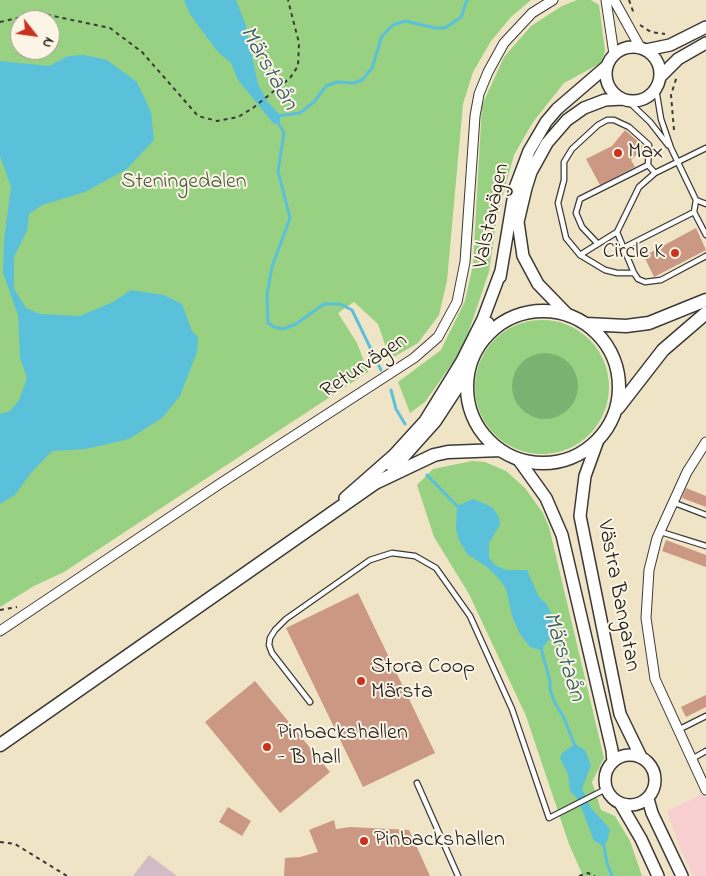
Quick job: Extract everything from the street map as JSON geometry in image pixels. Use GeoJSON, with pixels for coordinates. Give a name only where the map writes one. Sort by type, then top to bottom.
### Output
{"type":"FeatureCollection","features":[{"type":"Feature","properties":{"kind":"main road"},"geometry":{"type":"LineString","coordinates":[[585,324],[626,326],[649,322],[706,300]]}},
{"type":"Feature","properties":{"kind":"main road"},"geometry":{"type":"LineString","coordinates":[[0,745],[375,483],[403,460],[422,437],[469,370],[480,343],[501,324],[520,315],[541,311],[570,316],[585,324],[598,335],[608,348],[615,363],[618,379],[618,396],[615,412]]}},
{"type":"Feature","properties":{"kind":"main road"},"geometry":{"type":"LineString","coordinates":[[469,370],[467,393],[472,415],[483,435],[500,450],[518,459],[535,463],[552,463],[569,459],[585,451],[598,440],[615,412],[662,350],[706,313]]}},
{"type":"Feature","properties":{"kind":"main road"},"geometry":{"type":"LineString","coordinates":[[375,483],[434,455],[448,452],[500,450]]}},
{"type":"Feature","properties":{"kind":"street","name":"Returvägen"},"geometry":{"type":"LineString","coordinates":[[0,631],[221,483],[414,358],[438,337],[457,302],[465,262],[475,116],[479,94],[488,72],[504,43],[532,13],[554,0]]}},
{"type":"Feature","properties":{"kind":"street"},"geometry":{"type":"LineString","coordinates":[[606,0],[614,54]]}},
{"type":"Feature","properties":{"kind":"street"},"geometry":{"type":"LineString","coordinates":[[614,0],[643,49],[659,65],[660,77],[656,89],[641,100],[625,100],[608,85],[607,66],[614,54],[626,48],[643,49],[670,44],[706,27]]}},
{"type":"Feature","properties":{"kind":"street"},"geometry":{"type":"LineString","coordinates":[[660,77],[678,59],[706,44]]}},
{"type":"Feature","properties":{"kind":"street","name":"Valstavägen"},"geometry":{"type":"LineString","coordinates":[[480,343],[497,298],[515,188],[529,151],[546,122],[557,110],[607,66]]}},
{"type":"Feature","properties":{"kind":"street","name":"Valstavägen"},"geometry":{"type":"LineString","coordinates":[[570,316],[538,284],[522,256],[518,222],[526,188],[543,150],[567,120],[591,105],[605,100],[625,100]]}},
{"type":"Feature","properties":{"kind":"street"},"geometry":{"type":"LineString","coordinates":[[318,521],[394,455],[424,421],[462,361],[483,319],[502,271]]}},
{"type":"Feature","properties":{"kind":"street","name":"Västra Bangatan"},"geometry":{"type":"LineString","coordinates":[[598,440],[584,476],[580,516],[620,714],[640,757],[648,762],[655,776],[654,790],[648,798]]}},
{"type":"Feature","properties":{"kind":"street"},"geometry":{"type":"LineString","coordinates":[[706,442],[687,472],[659,531],[648,570],[646,618],[655,679],[706,790]]}},
{"type":"Feature","properties":{"kind":"street","name":"Västra Bangatan"},"geometry":{"type":"LineString","coordinates":[[518,459],[546,498],[562,535],[612,750],[612,762],[607,770],[605,780],[606,789]]}},
{"type":"Feature","properties":{"kind":"street"},"geometry":{"type":"LineString","coordinates":[[612,762],[621,756],[631,755],[640,757]]}},
{"type":"Feature","properties":{"kind":"street"},"geometry":{"type":"LineString","coordinates":[[606,789],[612,798],[620,804],[641,838],[658,876]]}},
{"type":"Feature","properties":{"kind":"street"},"geometry":{"type":"LineString","coordinates":[[620,804],[630,806],[639,804],[648,798],[652,814],[682,876]]}},
{"type":"Feature","properties":{"kind":"lane"},"geometry":{"type":"LineString","coordinates":[[656,89],[661,120],[671,148],[696,200],[694,212],[706,235]]}},
{"type":"Feature","properties":{"kind":"lane"},"geometry":{"type":"LineString","coordinates":[[625,100],[650,122],[671,148]]}},
{"type":"Feature","properties":{"kind":"lane"},"geometry":{"type":"LineString","coordinates":[[634,273],[616,273],[605,270],[580,255],[566,238],[558,203],[564,180],[566,156],[598,125],[607,120],[614,120],[629,127],[649,145],[648,165],[656,173]]}},
{"type":"Feature","properties":{"kind":"lane"},"geometry":{"type":"LineString","coordinates":[[580,255],[617,232],[639,187],[656,173],[704,149],[706,156]]}},
{"type":"Feature","properties":{"kind":"lane"},"geometry":{"type":"LineString","coordinates":[[598,244],[582,227],[576,213],[580,199],[648,165]]}},
{"type":"Feature","properties":{"kind":"lane"},"geometry":{"type":"LineString","coordinates":[[696,200],[706,204]]}},
{"type":"Feature","properties":{"kind":"lane"},"geometry":{"type":"LineString","coordinates":[[624,248],[694,212]]}},
{"type":"Feature","properties":{"kind":"lane"},"geometry":{"type":"LineString","coordinates":[[617,232],[634,273],[638,279],[649,283],[661,280],[706,256]]}},
{"type":"Feature","properties":{"kind":"lane"},"geometry":{"type":"LineString","coordinates":[[672,502],[706,515]]}},
{"type":"Feature","properties":{"kind":"lane"},"geometry":{"type":"LineString","coordinates":[[659,531],[706,546]]}},
{"type":"Feature","properties":{"kind":"lane"},"geometry":{"type":"LineString","coordinates":[[310,702],[272,653],[269,645],[270,638],[275,630],[286,619],[370,560],[392,552],[415,556],[436,568],[470,616],[512,709],[549,818],[606,789]]}},
{"type":"Feature","properties":{"kind":"lane"},"geometry":{"type":"LineString","coordinates":[[678,731],[706,716]]}},
{"type":"Feature","properties":{"kind":"lane"},"geometry":{"type":"LineString","coordinates":[[691,760],[706,751]]}},
{"type":"Feature","properties":{"kind":"lane"},"geometry":{"type":"LineString","coordinates":[[417,784],[458,876]]}},
{"type":"Feature","properties":{"kind":"path"},"geometry":{"type":"LineString","coordinates":[[0,22],[39,13],[110,28],[142,52],[198,116],[217,121],[238,117],[253,108],[290,78],[298,66],[299,43],[288,0]]}},
{"type":"Feature","properties":{"kind":"path"},"geometry":{"type":"LineString","coordinates":[[671,148],[674,130],[670,95],[677,76]]}},
{"type":"Feature","properties":{"kind":"path"},"geometry":{"type":"LineString","coordinates":[[0,842],[15,844],[67,876]]}},
{"type":"Feature","properties":{"kind":"path"},"geometry":{"type":"LineString","coordinates":[[579,876],[588,872],[595,876]]}},
{"type":"Feature","properties":{"kind":"shaded area"},"geometry":{"type":"Polygon","coordinates":[[[703,794],[706,799],[706,876],[693,876],[667,811],[703,794]]]}},
{"type":"Feature","properties":{"kind":"shaded area"},"geometry":{"type":"Polygon","coordinates":[[[149,855],[177,876],[133,876],[149,855]]]}},
{"type":"Feature","properties":{"kind":"green space","name":"Steningedalen"},"geometry":{"type":"Polygon","coordinates":[[[0,0],[531,0],[511,17],[491,41],[473,72],[463,104],[447,281],[439,315],[418,343],[390,359],[378,324],[354,302],[338,313],[357,343],[368,372],[64,572],[34,586],[0,607],[0,0]]]}},
{"type":"Feature","properties":{"kind":"green space"},"geometry":{"type":"Polygon","coordinates":[[[577,0],[591,0],[599,5],[605,51],[601,63],[564,83],[533,122],[514,155],[497,217],[489,272],[463,348],[425,402],[410,413],[398,382],[441,350],[465,301],[473,265],[482,105],[504,57],[531,26],[562,6],[577,0]]]}},
{"type":"Feature","properties":{"kind":"green space"},"geometry":{"type":"Polygon","coordinates":[[[542,320],[568,325],[579,331],[589,340],[598,350],[604,361],[609,387],[604,413],[598,424],[589,434],[579,443],[568,449],[542,454],[516,449],[505,443],[495,434],[486,424],[480,413],[475,387],[480,361],[486,350],[495,340],[505,331],[516,325],[542,320]]]}},
{"type":"Feature","properties":{"kind":"green space"},"geometry":{"type":"Polygon","coordinates":[[[551,353],[569,362],[576,373],[578,386],[576,399],[569,410],[558,417],[539,419],[521,410],[514,399],[512,380],[521,362],[532,355],[551,353]]]}},
{"type":"Feature","properties":{"kind":"green space"},"geometry":{"type":"Polygon","coordinates":[[[472,461],[485,462],[506,471],[525,488],[543,513],[549,527],[604,758],[592,782],[601,810],[615,816],[630,841],[642,876],[583,876],[569,844],[526,716],[469,594],[434,537],[417,485],[433,469],[472,461]]]}},
{"type":"Feature","properties":{"kind":"water"},"geometry":{"type":"Polygon","coordinates":[[[184,0],[236,0],[245,23],[258,84],[267,101],[281,116],[279,124],[273,123],[238,80],[231,63],[218,52],[205,35],[190,14],[184,0]]]}},
{"type":"Feature","properties":{"kind":"water"},"geometry":{"type":"Polygon","coordinates":[[[84,55],[107,60],[137,82],[151,112],[154,140],[127,169],[85,192],[42,205],[29,214],[27,231],[14,257],[14,289],[26,308],[40,314],[80,316],[113,302],[131,290],[164,295],[182,304],[192,331],[198,337],[197,352],[180,396],[162,418],[129,439],[86,449],[52,451],[30,474],[15,495],[0,504],[0,414],[10,411],[19,400],[27,378],[20,358],[18,315],[3,273],[4,240],[11,187],[0,156],[0,61],[49,66],[68,56],[84,55]]]}},
{"type":"Feature","properties":{"kind":"water"},"geometry":{"type":"Polygon","coordinates":[[[473,499],[492,507],[499,517],[500,525],[489,543],[489,558],[495,565],[506,570],[527,570],[539,597],[546,603],[551,613],[553,618],[550,638],[541,650],[530,647],[520,634],[512,616],[506,589],[501,581],[487,567],[467,554],[459,540],[456,529],[457,506],[473,499]]]}},
{"type":"Feature","properties":{"kind":"water"},"geometry":{"type":"Polygon","coordinates":[[[575,744],[585,750],[591,765],[582,789],[591,808],[610,829],[607,842],[602,845],[594,841],[575,795],[570,792],[568,774],[560,758],[562,753],[575,744]]]}},
{"type":"Feature","properties":{"kind":"building","name":"Max"},"geometry":{"type":"Polygon","coordinates":[[[625,130],[644,147],[631,160],[635,167],[600,185],[586,159],[612,146],[625,130]]]}},
{"type":"Feature","properties":{"kind":"building","name":"Circle K"},"geometry":{"type":"Polygon","coordinates":[[[696,228],[706,250],[654,277],[644,256],[696,228]]]}},
{"type":"Feature","properties":{"kind":"building"},"geometry":{"type":"Polygon","coordinates":[[[686,488],[706,496],[706,507],[682,498],[686,488]]]}},
{"type":"Feature","properties":{"kind":"building"},"geometry":{"type":"Polygon","coordinates":[[[666,540],[706,555],[706,567],[662,551],[666,540]]]}},
{"type":"Feature","properties":{"kind":"building"},"geometry":{"type":"Polygon","coordinates":[[[358,593],[435,753],[363,787],[286,628],[358,593]]]}},
{"type":"Feature","properties":{"kind":"building","name":"Pinbackshallen - B hall"},"geometry":{"type":"Polygon","coordinates":[[[255,681],[330,772],[280,813],[205,722],[255,681]]]}},
{"type":"Feature","properties":{"kind":"building"},"geometry":{"type":"Polygon","coordinates":[[[706,695],[706,707],[686,717],[681,707],[706,695]]]}},
{"type":"Feature","properties":{"kind":"building"},"geometry":{"type":"Polygon","coordinates":[[[228,807],[251,821],[242,836],[219,822],[228,807]]]}},
{"type":"Feature","properties":{"kind":"building","name":"Pinbackshallen"},"geometry":{"type":"Polygon","coordinates":[[[334,820],[336,829],[351,827],[409,830],[430,876],[284,876],[285,858],[300,857],[318,852],[309,830],[334,820]]]}},
{"type":"Feature","properties":{"kind":"waterway"},"geometry":{"type":"LineString","coordinates":[[277,116],[300,113],[314,102],[326,86],[337,82],[354,83],[362,80],[372,68],[382,36],[393,25],[405,21],[435,28],[445,28],[461,17],[467,0]]}},
{"type":"Feature","properties":{"kind":"waterway","name":"Märstaån"},"geometry":{"type":"LineString","coordinates":[[277,121],[284,133],[278,171],[290,218],[272,267],[267,294],[268,323],[283,329],[296,324],[324,304],[340,304],[352,310],[381,370]]}},
{"type":"Feature","properties":{"kind":"waterway","name":"Märstaån"},"geometry":{"type":"LineString","coordinates":[[391,390],[396,409],[405,424]]}},
{"type":"Feature","properties":{"kind":"waterway","name":"Märstaån"},"geometry":{"type":"LineString","coordinates":[[427,475],[459,508]]}},
{"type":"Feature","properties":{"kind":"waterway","name":"Märstaån"},"geometry":{"type":"LineString","coordinates":[[541,648],[550,681],[550,690],[575,746]]}},
{"type":"Feature","properties":{"kind":"waterway","name":"Märstaån"},"geometry":{"type":"LineString","coordinates":[[603,841],[607,863],[612,876]]}},
{"type":"Feature","properties":{"kind":"place","name":"Max"},"geometry":{"type":"Point","coordinates":[618,153]}},
{"type":"Feature","properties":{"kind":"place","name":"Circle K"},"geometry":{"type":"Point","coordinates":[675,253]}},
{"type":"Feature","properties":{"kind":"place","name":"Stora Coop Märsta"},"geometry":{"type":"Point","coordinates":[361,681]}},
{"type":"Feature","properties":{"kind":"place","name":"Pinbackshallen - B hall"},"geometry":{"type":"Point","coordinates":[267,747]}},
{"type":"Feature","properties":{"kind":"place","name":"Pinbackshallen"},"geometry":{"type":"Point","coordinates":[364,841]}}]}
